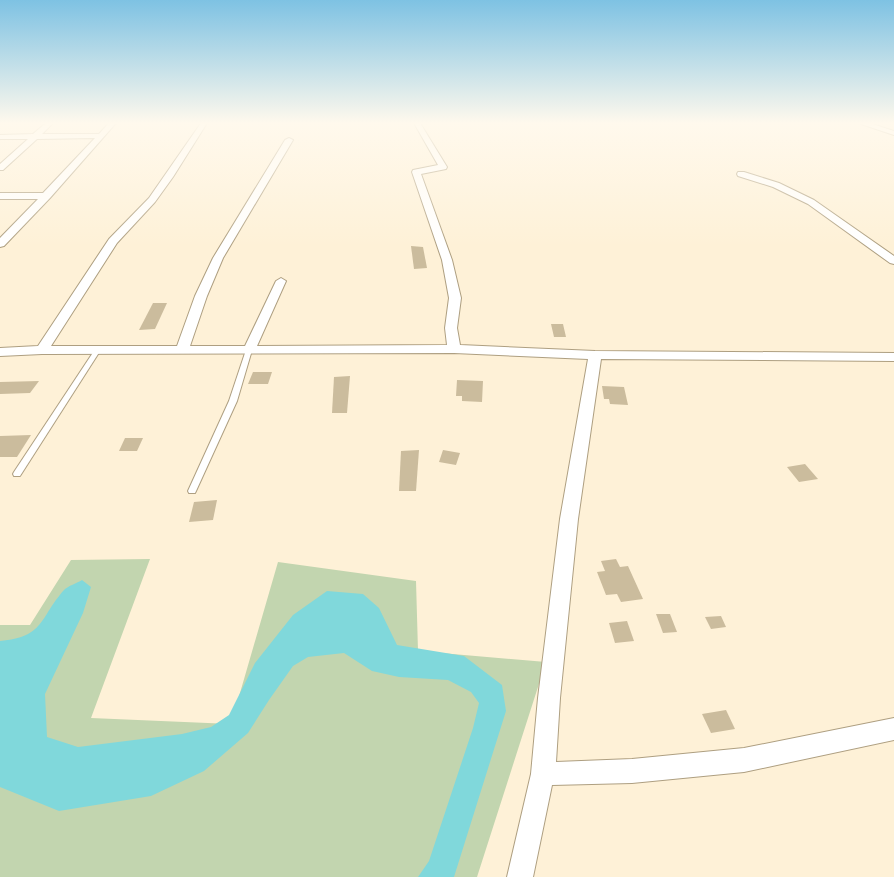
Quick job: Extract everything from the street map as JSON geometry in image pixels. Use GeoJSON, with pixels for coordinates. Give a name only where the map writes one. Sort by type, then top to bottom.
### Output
{"type":"FeatureCollection","features":[{"type":"Feature","properties":{"kind":"street"},"geometry":{"type":"LineString","coordinates":[[0,244],[47,196],[74,164]]}},
{"type":"Feature","properties":{"kind":"street"},"geometry":{"type":"LineString","coordinates":[[42,350],[113,241],[160,188],[176,164]]}},
{"type":"Feature","properties":{"kind":"street"},"geometry":{"type":"LineString","coordinates":[[182,350],[201,296],[218,258],[275,164]]}},
{"type":"Feature","properties":{"kind":"street"},"geometry":{"type":"LineString","coordinates":[[441,164],[443,167],[416,172],[447,260],[455,298],[451,328],[454,349]]}},
{"type":"Feature","properties":{"kind":"street"},"geometry":{"type":"LineString","coordinates":[[741,174],[776,185],[811,202],[894,261]]}},
{"type":"Feature","properties":{"kind":"street"},"geometry":{"type":"LineString","coordinates":[[0,196],[47,196]]}},
{"type":"Feature","properties":{"kind":"street"},"geometry":{"type":"LineString","coordinates":[[249,350],[281,281]]}},
{"type":"Feature","properties":{"kind":"street"},"geometry":{"type":"LineString","coordinates":[[0,352],[42,350],[454,349],[595,355],[894,357]]}},
{"type":"Feature","properties":{"kind":"street"},"geometry":{"type":"LineString","coordinates":[[520,877],[543,774],[549,698],[569,519],[595,355]]}},
{"type":"Feature","properties":{"kind":"street"},"geometry":{"type":"LineString","coordinates":[[543,774],[632,771],[744,760],[894,729]]}},
{"type":"Feature","properties":{"kind":"lane"},"geometry":{"type":"LineString","coordinates":[[192,491],[233,401],[249,350]]}},
{"type":"Feature","properties":{"kind":"lane"},"geometry":{"type":"LineString","coordinates":[[17,474],[97,351]]}},
{"type":"Feature","properties":{"kind":"green space"},"geometry":{"type":"Polygon","coordinates":[[[150,559],[91,718],[231,724],[278,562],[416,581],[418,651],[546,662],[477,877],[0,877],[0,625],[30,625],[71,560],[150,559]]]}},
{"type":"Feature","properties":{"kind":"water"},"geometry":{"type":"Polygon","coordinates":[[[82,580],[91,587],[83,613],[45,694],[47,737],[78,747],[182,734],[211,727],[229,715],[255,663],[293,615],[327,591],[363,594],[379,608],[397,645],[464,656],[502,685],[506,711],[454,877],[418,877],[429,861],[473,728],[479,703],[471,692],[448,680],[399,677],[372,671],[344,653],[308,657],[293,666],[248,733],[204,771],[151,796],[59,811],[0,787],[0,641],[15,639],[33,630],[40,624],[64,590],[82,580]]]}},
{"type":"Feature","properties":{"kind":"building"},"geometry":{"type":"Polygon","coordinates":[[[411,246],[423,247],[427,268],[414,269],[411,246]]]}},
{"type":"Feature","properties":{"kind":"building"},"geometry":{"type":"Polygon","coordinates":[[[153,303],[167,303],[155,329],[139,330],[153,303]]]}},
{"type":"Feature","properties":{"kind":"building"},"geometry":{"type":"Polygon","coordinates":[[[551,324],[563,324],[566,337],[554,337],[551,324]]]}},
{"type":"Feature","properties":{"kind":"building"},"geometry":{"type":"Polygon","coordinates":[[[253,372],[272,372],[268,384],[248,384],[253,372]]]}},
{"type":"Feature","properties":{"kind":"building"},"geometry":{"type":"Polygon","coordinates":[[[350,376],[347,413],[332,413],[334,377],[350,376]]]}},
{"type":"Feature","properties":{"kind":"building"},"geometry":{"type":"Polygon","coordinates":[[[457,380],[483,381],[482,402],[462,401],[462,396],[456,396],[457,380]]]}},
{"type":"Feature","properties":{"kind":"building"},"geometry":{"type":"Polygon","coordinates":[[[39,381],[30,393],[0,394],[0,382],[39,381]]]}},
{"type":"Feature","properties":{"kind":"building"},"geometry":{"type":"Polygon","coordinates":[[[602,386],[624,387],[628,405],[610,404],[609,399],[604,399],[602,386]]]}},
{"type":"Feature","properties":{"kind":"building"},"geometry":{"type":"Polygon","coordinates":[[[31,435],[17,457],[0,457],[0,436],[31,435]]]}},
{"type":"Feature","properties":{"kind":"building"},"geometry":{"type":"Polygon","coordinates":[[[125,438],[143,438],[137,451],[119,451],[125,438]]]}},
{"type":"Feature","properties":{"kind":"building"},"geometry":{"type":"Polygon","coordinates":[[[419,450],[416,491],[399,491],[401,451],[419,450]]]}},
{"type":"Feature","properties":{"kind":"building"},"geometry":{"type":"Polygon","coordinates":[[[443,450],[460,453],[456,465],[439,462],[443,450]]]}},
{"type":"Feature","properties":{"kind":"building"},"geometry":{"type":"Polygon","coordinates":[[[805,464],[818,479],[799,482],[787,467],[805,464]]]}},
{"type":"Feature","properties":{"kind":"building"},"geometry":{"type":"Polygon","coordinates":[[[217,500],[213,520],[189,522],[194,502],[217,500]]]}},
{"type":"Feature","properties":{"kind":"building"},"geometry":{"type":"Polygon","coordinates":[[[616,559],[620,567],[628,566],[643,599],[621,602],[617,594],[606,595],[597,572],[605,571],[601,561],[616,559]]]}},
{"type":"Feature","properties":{"kind":"building"},"geometry":{"type":"Polygon","coordinates":[[[656,614],[670,614],[677,632],[663,633],[656,614]]]}},
{"type":"Feature","properties":{"kind":"building"},"geometry":{"type":"Polygon","coordinates":[[[721,616],[726,627],[711,629],[705,617],[721,616]]]}},
{"type":"Feature","properties":{"kind":"building"},"geometry":{"type":"Polygon","coordinates":[[[627,621],[634,641],[615,643],[609,623],[627,621]]]}},
{"type":"Feature","properties":{"kind":"building"},"geometry":{"type":"Polygon","coordinates":[[[726,710],[735,729],[711,733],[702,714],[726,710]]]}}]}
